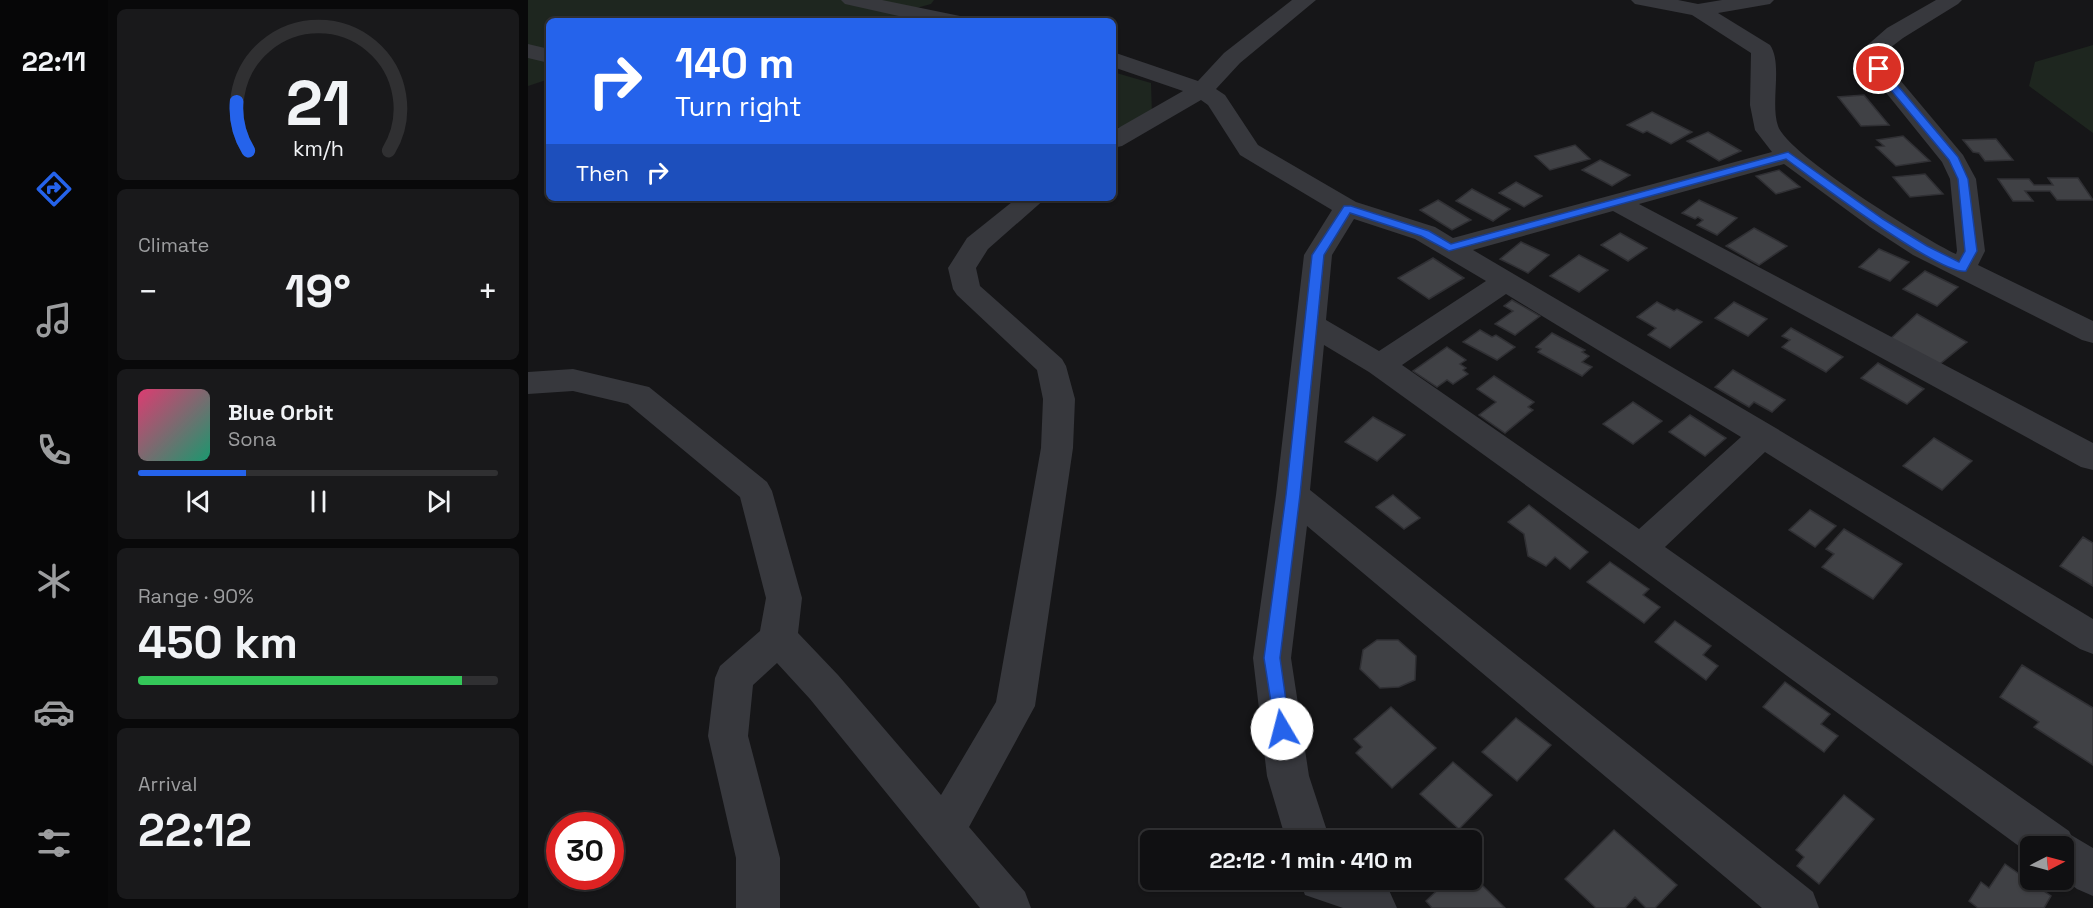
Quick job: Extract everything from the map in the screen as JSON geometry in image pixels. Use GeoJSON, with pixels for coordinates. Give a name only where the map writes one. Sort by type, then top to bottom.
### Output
{"type":"FeatureCollection","features":[{"type":"Feature","properties":{"kind":"street"},"geometry":{"type":"LineString","coordinates":[[852,0],[938,18]]}},
{"type":"Feature","properties":{"kind":"street"},"geometry":{"type":"LineString","coordinates":[[1116,139],[1202,90],[1232,58],[1305,0]]}},
{"type":"Feature","properties":{"kind":"street"},"geometry":{"type":"LineString","coordinates":[[1642,0],[1698,10],[1763,0]]}},
{"type":"Feature","properties":{"kind":"street"},"geometry":{"type":"LineString","coordinates":[[1951,0],[1895,33],[1874,49],[1879,69],[1954,160],[1963,179],[1971,251],[1962,268]]}},
{"type":"Feature","properties":{"kind":"street"},"geometry":{"type":"LineString","coordinates":[[1698,10],[1762,50],[1764,62],[1762,105],[1767,130],[1788,155],[1879,221],[1923,249],[2093,333]]}},
{"type":"Feature","properties":{"kind":"street"},"geometry":{"type":"LineString","coordinates":[[528,51],[546,55]]}},
{"type":"Feature","properties":{"kind":"street"},"geometry":{"type":"LineString","coordinates":[[1116,60],[1202,90],[1217,100],[1249,150],[1347,208],[1425,233],[1763,435],[2093,638]]}},
{"type":"Feature","properties":{"kind":"street"},"geometry":{"type":"LineString","coordinates":[[1449,248],[1788,155]]}},
{"type":"Feature","properties":{"kind":"street"},"geometry":{"type":"LineString","coordinates":[[944,830],[1015,706],[1057,448],[1059,399],[1052,366],[967,289],[962,268],[977,244],[1029,201]]}},
{"type":"Feature","properties":{"kind":"street"},"geometry":{"type":"LineString","coordinates":[[1615,202],[2093,458]]}},
{"type":"Feature","properties":{"kind":"street"},"geometry":{"type":"LineString","coordinates":[[1305,830],[1288,776],[1272,658],[1293,495],[1318,255],[1347,208]]}},
{"type":"Feature","properties":{"kind":"street"},"geometry":{"type":"LineString","coordinates":[[1380,365],[1506,281]]}},
{"type":"Feature","properties":{"kind":"street"},"geometry":{"type":"LineString","coordinates":[[1311,324],[1380,365],[1641,549],[2040,836]]}},
{"type":"Feature","properties":{"kind":"street"},"geometry":{"type":"LineString","coordinates":[[528,383],[573,380],[638,395],[755,491],[784,598],[778,638],[734,678],[728,736],[758,858],[758,908]]}},
{"type":"Feature","properties":{"kind":"street"},"geometry":{"type":"LineString","coordinates":[[1641,549],[1763,435]]}},
{"type":"Feature","properties":{"kind":"street"},"geometry":{"type":"LineString","coordinates":[[1293,495],[1797,908]]}},
{"type":"Feature","properties":{"kind":"street"},"geometry":{"type":"LineString","coordinates":[[778,638],[824,687],[1009,908]]}},
{"type":"Feature","properties":{"kind":"street"},"geometry":{"type":"LineString","coordinates":[[2074,860],[2093,874]]}},
{"type":"Feature","properties":{"kind":"street"},"geometry":{"type":"LineString","coordinates":[[1357,890],[1366,893],[1375,908]]}},
{"type":"Feature","properties":{"kind":"shaded area"},"geometry":{"type":"Polygon","coordinates":[[[528,0],[934,0],[931,4],[902,12],[905,18],[546,18],[546,80],[528,86],[528,0]]]}},
{"type":"Feature","properties":{"kind":"shaded area"},"geometry":{"type":"Polygon","coordinates":[[[2093,45],[2093,133],[2029,86],[2035,62],[2093,45]]]}},
{"type":"Feature","properties":{"kind":"shaded area"},"geometry":{"type":"Polygon","coordinates":[[[1116,73],[1151,83],[1152,115],[1130,128],[1116,127],[1116,73]]]}},
{"type":"Feature","properties":{"kind":"building"},"geometry":{"type":"Polygon","coordinates":[[[1864,95],[1889,125],[1861,126],[1838,97],[1864,95]]]}},
{"type":"Feature","properties":{"kind":"building"},"geometry":{"type":"Polygon","coordinates":[[[1652,112],[1692,132],[1671,144],[1647,131],[1643,133],[1627,125],[1652,112]]]}},
{"type":"Feature","properties":{"kind":"building"},"geometry":{"type":"Polygon","coordinates":[[[1708,132],[1741,151],[1719,161],[1687,141],[1708,132]]]}},
{"type":"Feature","properties":{"kind":"building"},"geometry":{"type":"Polygon","coordinates":[[[1903,136],[1930,161],[1896,166],[1876,147],[1884,146],[1877,140],[1903,136]]]}},
{"type":"Feature","properties":{"kind":"building"},"geometry":{"type":"Polygon","coordinates":[[[1996,139],[2013,160],[1985,161],[1963,140],[1996,139]]]}},
{"type":"Feature","properties":{"kind":"building"},"geometry":{"type":"Polygon","coordinates":[[[1575,145],[1590,159],[1550,170],[1535,156],[1575,145]]]}},
{"type":"Feature","properties":{"kind":"building"},"geometry":{"type":"Polygon","coordinates":[[[1600,160],[1630,175],[1612,186],[1582,170],[1600,160]]]}},
{"type":"Feature","properties":{"kind":"building"},"geometry":{"type":"Polygon","coordinates":[[[1779,170],[1800,187],[1776,194],[1756,176],[1779,170]]]}},
{"type":"Feature","properties":{"kind":"building"},"geometry":{"type":"Polygon","coordinates":[[[1925,174],[1943,194],[1910,197],[1893,177],[1925,174]]]}},
{"type":"Feature","properties":{"kind":"building"},"geometry":{"type":"Polygon","coordinates":[[[2048,178],[2078,178],[2093,200],[2057,200],[2050,191],[2025,191],[2033,201],[2013,201],[1998,179],[2029,179],[2034,185],[2053,185],[2048,178]]]}},
{"type":"Feature","properties":{"kind":"building"},"geometry":{"type":"Polygon","coordinates":[[[1516,182],[1542,196],[1524,207],[1499,193],[1516,182]]]}},
{"type":"Feature","properties":{"kind":"building"},"geometry":{"type":"Polygon","coordinates":[[[1472,189],[1510,209],[1493,221],[1456,201],[1472,189]]]}},
{"type":"Feature","properties":{"kind":"building"},"geometry":{"type":"Polygon","coordinates":[[[1438,200],[1471,220],[1452,230],[1420,210],[1438,200]]]}},
{"type":"Feature","properties":{"kind":"building"},"geometry":{"type":"Polygon","coordinates":[[[1699,200],[1737,218],[1717,235],[1697,225],[1703,220],[1682,213],[1699,200]]]}},
{"type":"Feature","properties":{"kind":"building"},"geometry":{"type":"Polygon","coordinates":[[[1754,228],[1787,246],[1759,265],[1726,246],[1754,228]]]}},
{"type":"Feature","properties":{"kind":"building"},"geometry":{"type":"Polygon","coordinates":[[[1620,233],[1647,248],[1628,261],[1601,245],[1620,233]]]}},
{"type":"Feature","properties":{"kind":"building"},"geometry":{"type":"Polygon","coordinates":[[[1521,242],[1549,255],[1528,273],[1500,259],[1521,242]]]}},
{"type":"Feature","properties":{"kind":"building"},"geometry":{"type":"Polygon","coordinates":[[[1879,249],[1909,262],[1890,281],[1859,267],[1879,249]]]}},
{"type":"Feature","properties":{"kind":"building"},"geometry":{"type":"Polygon","coordinates":[[[1579,255],[1608,270],[1579,292],[1550,276],[1579,255]]]}},
{"type":"Feature","properties":{"kind":"building"},"geometry":{"type":"Polygon","coordinates":[[[1433,258],[1464,278],[1429,299],[1398,278],[1433,258]]]}},
{"type":"Feature","properties":{"kind":"building"},"geometry":{"type":"Polygon","coordinates":[[[1925,271],[1958,287],[1937,306],[1903,289],[1925,271]]]}},
{"type":"Feature","properties":{"kind":"building"},"geometry":{"type":"Polygon","coordinates":[[[1512,300],[1540,316],[1515,335],[1495,324],[1513,311],[1504,306],[1512,300]]]}},
{"type":"Feature","properties":{"kind":"building"},"geometry":{"type":"Polygon","coordinates":[[[1657,302],[1702,322],[1670,348],[1648,335],[1656,328],[1637,317],[1657,302]]]}},
{"type":"Feature","properties":{"kind":"building"},"geometry":{"type":"Polygon","coordinates":[[[1734,302],[1767,319],[1748,336],[1715,318],[1734,302]]]}},
{"type":"Feature","properties":{"kind":"building"},"geometry":{"type":"Polygon","coordinates":[[[1917,314],[1967,342],[1936,367],[1889,340],[1917,314]]]}},
{"type":"Feature","properties":{"kind":"building"},"geometry":{"type":"Polygon","coordinates":[[[1791,328],[1843,357],[1826,372],[1782,347],[1790,340],[1782,336],[1791,328]]]}},
{"type":"Feature","properties":{"kind":"building"},"geometry":{"type":"Polygon","coordinates":[[[1480,330],[1492,337],[1496,335],[1515,347],[1497,360],[1463,342],[1480,330]]]}},
{"type":"Feature","properties":{"kind":"building"},"geometry":{"type":"Polygon","coordinates":[[[1552,333],[1585,350],[1582,352],[1589,356],[1582,362],[1592,367],[1582,376],[1538,352],[1541,349],[1536,347],[1552,333]]]}},
{"type":"Feature","properties":{"kind":"building"},"geometry":{"type":"Polygon","coordinates":[[[1447,347],[1466,360],[1460,364],[1466,368],[1463,370],[1468,374],[1453,384],[1447,380],[1437,387],[1413,371],[1447,347]]]}},
{"type":"Feature","properties":{"kind":"building"},"geometry":{"type":"Polygon","coordinates":[[[1878,363],[1924,389],[1907,404],[1861,378],[1878,363]]]}},
{"type":"Feature","properties":{"kind":"building"},"geometry":{"type":"Polygon","coordinates":[[[1733,370],[1785,400],[1772,412],[1754,402],[1749,407],[1715,387],[1733,370]]]}},
{"type":"Feature","properties":{"kind":"building"},"geometry":{"type":"Polygon","coordinates":[[[1494,376],[1534,402],[1528,407],[1533,410],[1505,433],[1479,415],[1496,402],[1477,389],[1494,376]]]}},
{"type":"Feature","properties":{"kind":"building"},"geometry":{"type":"Polygon","coordinates":[[[1633,402],[1662,421],[1633,444],[1603,424],[1633,402]]]}},
{"type":"Feature","properties":{"kind":"building"},"geometry":{"type":"Polygon","coordinates":[[[1690,415],[1726,438],[1705,456],[1669,432],[1690,415]]]}},
{"type":"Feature","properties":{"kind":"building"},"geometry":{"type":"Polygon","coordinates":[[[1373,417],[1405,435],[1377,461],[1345,442],[1373,417]]]}},
{"type":"Feature","properties":{"kind":"building"},"geometry":{"type":"Polygon","coordinates":[[[1934,438],[1972,461],[1942,490],[1903,466],[1934,438]]]}},
{"type":"Feature","properties":{"kind":"building"},"geometry":{"type":"Polygon","coordinates":[[[1393,495],[1420,518],[1404,529],[1376,507],[1393,495]]]}},
{"type":"Feature","properties":{"kind":"building"},"geometry":{"type":"Polygon","coordinates":[[[1529,505],[1588,552],[1570,569],[1555,557],[1546,566],[1528,556],[1524,534],[1508,522],[1529,505]]]}},
{"type":"Feature","properties":{"kind":"building"},"geometry":{"type":"Polygon","coordinates":[[[1810,510],[1836,526],[1815,547],[1789,530],[1810,510]]]}},
{"type":"Feature","properties":{"kind":"building"},"geometry":{"type":"Polygon","coordinates":[[[1844,529],[1902,564],[1873,599],[1822,567],[1834,554],[1826,549],[1844,529]]]}},
{"type":"Feature","properties":{"kind":"building"},"geometry":{"type":"Polygon","coordinates":[[[2083,537],[2093,543],[2093,586],[2060,566],[2083,537]]]}},
{"type":"Feature","properties":{"kind":"building"},"geometry":{"type":"Polygon","coordinates":[[[1610,562],[1649,589],[1643,595],[1660,607],[1644,623],[1587,582],[1610,562]]]}},
{"type":"Feature","properties":{"kind":"building"},"geometry":{"type":"Polygon","coordinates":[[[1675,621],[1711,646],[1703,655],[1718,666],[1706,680],[1655,642],[1675,621]]]}},
{"type":"Feature","properties":{"kind":"building"},"geometry":{"type":"Polygon","coordinates":[[[1377,640],[1398,640],[1416,656],[1415,680],[1399,687],[1380,688],[1360,669],[1363,650],[1377,640]]]}},
{"type":"Feature","properties":{"kind":"building"},"geometry":{"type":"Polygon","coordinates":[[[2022,665],[2093,708],[2093,765],[2034,727],[2039,722],[2000,697],[2022,665]]]}},
{"type":"Feature","properties":{"kind":"building"},"geometry":{"type":"Polygon","coordinates":[[[1785,682],[1830,714],[1821,724],[1838,736],[1824,752],[1763,707],[1785,682]]]}},
{"type":"Feature","properties":{"kind":"building"},"geometry":{"type":"Polygon","coordinates":[[[1391,707],[1436,748],[1392,788],[1356,753],[1362,747],[1354,739],[1391,707]]]}},
{"type":"Feature","properties":{"kind":"building"},"geometry":{"type":"Polygon","coordinates":[[[1516,718],[1551,745],[1517,781],[1482,752],[1516,718]]]}},
{"type":"Feature","properties":{"kind":"building"},"geometry":{"type":"Polygon","coordinates":[[[1453,762],[1492,795],[1459,829],[1420,794],[1453,762]]]}},
{"type":"Feature","properties":{"kind":"building"},"geometry":{"type":"Polygon","coordinates":[[[1844,795],[1874,819],[1819,884],[1797,866],[1804,857],[1796,850],[1844,795]]]}},
{"type":"Feature","properties":{"kind":"building"},"geometry":{"type":"Polygon","coordinates":[[[1614,830],[1677,885],[1655,908],[1646,908],[1635,897],[1625,908],[1596,908],[1565,879],[1614,830]]]}},
{"type":"Feature","properties":{"kind":"building"},"geometry":{"type":"Polygon","coordinates":[[[2005,864],[2020,874],[2020,890],[2042,890],[2051,896],[2044,908],[1978,908],[1969,901],[1981,882],[1989,888],[2005,864]]]}},
{"type":"Feature","properties":{"kind":"building"},"geometry":{"type":"Polygon","coordinates":[[[1482,885],[1505,908],[1432,908],[1426,901],[1438,890],[1482,890],[1482,885]]]}},
{"type":"Feature","properties":{"kind":"route"},"geometry":{"type":"LineString","coordinates":[[1282,729],[1272,658],[1293,495],[1318,255],[1347,208],[1425,233],[1449,248],[1788,155],[1879,221],[1923,249],[1962,268],[1971,251],[1963,179],[1954,160],[1879,69]]}}]}
